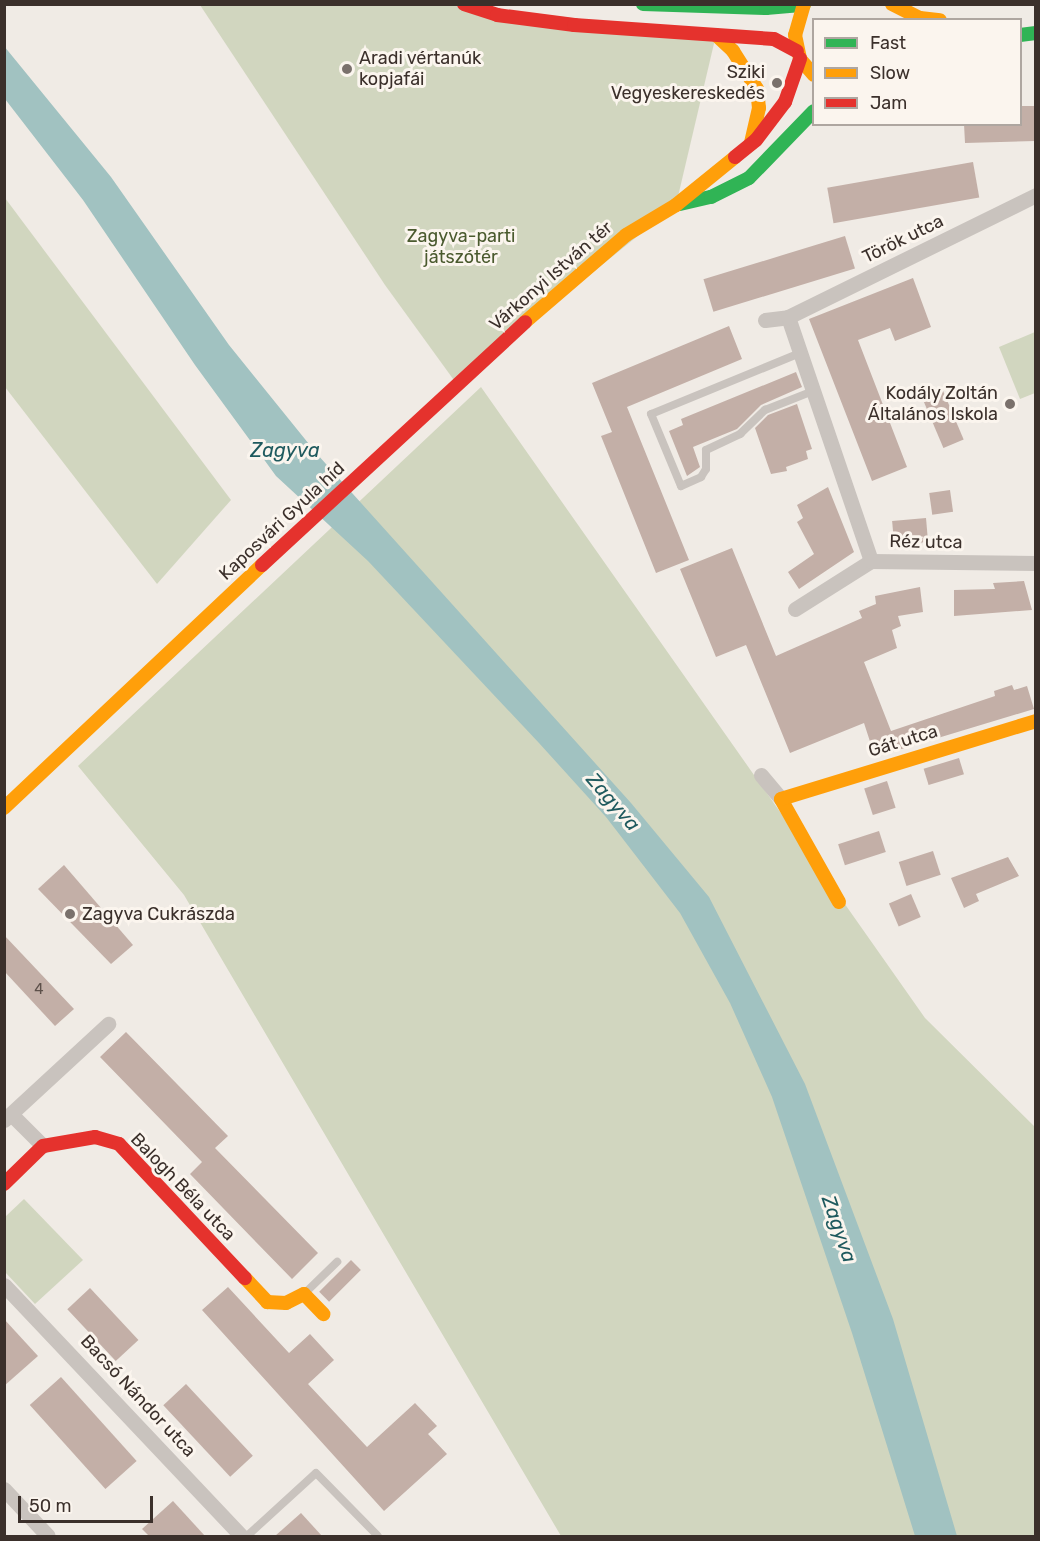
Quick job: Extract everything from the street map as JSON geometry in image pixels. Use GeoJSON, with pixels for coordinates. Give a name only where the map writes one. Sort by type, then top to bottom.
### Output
{"type":"FeatureCollection","features":[{"type":"Feature","properties":{"kind":"street"},"geometry":{"type":"LineString","coordinates":[[464,4],[497,15],[574,25],[774,39],[799,55],[812,74]]}},
{"type":"Feature","properties":{"kind":"street"},"geometry":{"type":"LineString","coordinates":[[643,4],[766,8],[804,5]]}},
{"type":"Feature","properties":{"kind":"street"},"geometry":{"type":"LineString","coordinates":[[891,4],[897,18]]}},
{"type":"Feature","properties":{"kind":"street"},"geometry":{"type":"LineString","coordinates":[[891,4],[920,18]]}},
{"type":"Feature","properties":{"kind":"street","name":"Várkonyi István tér"},"geometry":{"type":"LineString","coordinates":[[452,387],[600,255],[676,205],[751,145],[785,102],[799,55],[797,20],[804,5]]}},
{"type":"Feature","properties":{"kind":"street"},"geometry":{"type":"LineString","coordinates":[[716,35],[734,51],[757,89],[759,108],[751,145]]}},
{"type":"Feature","properties":{"kind":"street","name":"Várkonyi István tér"},"geometry":{"type":"LineString","coordinates":[[676,205],[711,197],[749,178],[812,112]]}},
{"type":"Feature","properties":{"kind":"street","name":"Török utca"},"geometry":{"type":"LineString","coordinates":[[765,320],[788,317],[1035,195]]}},
{"type":"Feature","properties":{"kind":"street"},"geometry":{"type":"LineString","coordinates":[[788,317],[871,561]]}},
{"type":"Feature","properties":{"kind":"street","name":"Kaposvári Gyula híd"},"geometry":{"type":"LineString","coordinates":[[4,808],[452,387]]}},
{"type":"Feature","properties":{"kind":"street","name":"Réz utca"},"geometry":{"type":"LineString","coordinates":[[795,609],[871,561],[1035,562]]}},
{"type":"Feature","properties":{"kind":"street","name":"Gát utca"},"geometry":{"type":"LineString","coordinates":[[782,799],[1035,721]]}},
{"type":"Feature","properties":{"kind":"street"},"geometry":{"type":"LineString","coordinates":[[761,775],[782,799],[839,902]]}},
{"type":"Feature","properties":{"kind":"street"},"geometry":{"type":"LineString","coordinates":[[4,1184],[43,1146],[8,1117],[108,1024]]}},
{"type":"Feature","properties":{"kind":"street","name":"Balogh Béla utca"},"geometry":{"type":"LineString","coordinates":[[43,1146],[95,1137],[119,1144],[267,1302],[286,1303],[304,1294]]}},
{"type":"Feature","properties":{"kind":"street","name":"Bacsó Nándor utca"},"geometry":{"type":"LineString","coordinates":[[4,1285],[241,1536]]}},
{"type":"Feature","properties":{"kind":"street"},"geometry":{"type":"LineString","coordinates":[[304,1294],[323,1314]]}},
{"type":"Feature","properties":{"kind":"street"},"geometry":{"type":"LineString","coordinates":[[4,1489],[48,1536]]}},
{"type":"Feature","properties":{"kind":"lane"},"geometry":{"type":"LineString","coordinates":[[800,353],[651,414],[681,486],[701,477],[706,469],[706,450],[740,434],[765,410],[813,391]]}},
{"type":"Feature","properties":{"kind":"lane"},"geometry":{"type":"LineString","coordinates":[[304,1294],[337,1262]]}},
{"type":"Feature","properties":{"kind":"lane"},"geometry":{"type":"LineString","coordinates":[[248,1536],[316,1473],[378,1536]]}},
{"type":"Feature","properties":{"kind":"green space","name":"Zagyva-parti játszótér"},"geometry":{"type":"Polygon","coordinates":[[[200,5],[464,5],[716,35],[676,205],[456,383],[385,285],[200,5]]]}},
{"type":"Feature","properties":{"kind":"green space"},"geometry":{"type":"Polygon","coordinates":[[[5,198],[231,500],[157,584],[5,387],[5,198]]]}},
{"type":"Feature","properties":{"kind":"green space"},"geometry":{"type":"Polygon","coordinates":[[[1035,332],[1035,393],[1020,399],[999,347],[1035,332]]]}},
{"type":"Feature","properties":{"kind":"green space"},"geometry":{"type":"Polygon","coordinates":[[[481,387],[925,1018],[1035,1127],[1035,1536],[561,1536],[184,895],[78,766],[481,387]]]}},
{"type":"Feature","properties":{"kind":"green space"},"geometry":{"type":"Polygon","coordinates":[[[24,1199],[83,1260],[35,1304],[5,1272],[5,1217],[24,1199]]]}},
{"type":"Feature","properties":{"kind":"water","name":"Zagyva"},"geometry":{"type":"Polygon","coordinates":[[[4,46],[111,177],[229,345],[317,454],[631,803],[709,897],[805,1084],[893,1319],[957,1536],[915,1536],[852,1333],[772,1097],[730,1003],[680,913],[606,817],[539,743],[368,561],[276,476],[195,365],[83,200],[5,99],[4,46]]]}},
{"type":"Feature","properties":{"kind":"building"},"geometry":{"type":"Polygon","coordinates":[[[1022,106],[1035,106],[1035,141],[965,143],[964,126],[1022,126],[1022,106]]]}},
{"type":"Feature","properties":{"kind":"building"},"geometry":{"type":"Polygon","coordinates":[[[973,162],[979,197],[833,223],[827,188],[973,162]]]}},
{"type":"Feature","properties":{"kind":"building"},"geometry":{"type":"Polygon","coordinates":[[[845,236],[855,269],[713,312],[703,279],[845,236]]]}},
{"type":"Feature","properties":{"kind":"building"},"geometry":{"type":"Polygon","coordinates":[[[913,278],[931,327],[895,341],[890,328],[858,340],[907,467],[872,481],[809,319],[913,278]]]}},
{"type":"Feature","properties":{"kind":"building"},"geometry":{"type":"Polygon","coordinates":[[[729,326],[742,359],[627,407],[689,560],[656,573],[601,436],[612,432],[592,383],[729,326]]]}},
{"type":"Feature","properties":{"kind":"building"},"geometry":{"type":"Polygon","coordinates":[[[796,372],[802,387],[761,405],[737,429],[693,447],[700,467],[687,476],[669,431],[683,425],[681,419],[796,372]]]}},
{"type":"Feature","properties":{"kind":"building"},"geometry":{"type":"Polygon","coordinates":[[[941,386],[964,439],[943,448],[921,395],[941,386]]]}},
{"type":"Feature","properties":{"kind":"building"},"geometry":{"type":"Polygon","coordinates":[[[797,404],[812,449],[806,451],[808,459],[786,467],[787,471],[771,474],[755,428],[768,415],[797,404]]]}},
{"type":"Feature","properties":{"kind":"building"},"geometry":{"type":"Polygon","coordinates":[[[828,487],[854,552],[799,589],[788,572],[814,554],[797,522],[803,518],[797,505],[828,487]]]}},
{"type":"Feature","properties":{"kind":"building"},"geometry":{"type":"Polygon","coordinates":[[[950,490],[953,512],[932,515],[929,493],[950,490]]]}},
{"type":"Feature","properties":{"kind":"building"},"geometry":{"type":"Polygon","coordinates":[[[926,518],[928,542],[894,545],[892,521],[926,518]]]}},
{"type":"Feature","properties":{"kind":"building"},"geometry":{"type":"Polygon","coordinates":[[[732,548],[776,656],[862,618],[859,611],[876,604],[875,596],[920,587],[923,612],[898,616],[901,626],[892,630],[897,648],[864,662],[891,731],[995,696],[994,691],[1012,685],[1014,690],[1027,686],[1034,709],[875,757],[864,723],[790,753],[746,645],[716,657],[680,569],[732,548]]]}},
{"type":"Feature","properties":{"kind":"building"},"geometry":{"type":"Polygon","coordinates":[[[1024,581],[1032,610],[954,616],[954,590],[995,589],[993,583],[1024,581]]]}},
{"type":"Feature","properties":{"kind":"building"},"geometry":{"type":"Polygon","coordinates":[[[959,758],[964,774],[929,785],[924,769],[959,758]]]}},
{"type":"Feature","properties":{"kind":"building"},"geometry":{"type":"Polygon","coordinates":[[[887,781],[896,808],[873,815],[864,788],[887,781]]]}},
{"type":"Feature","properties":{"kind":"building"},"geometry":{"type":"Polygon","coordinates":[[[879,831],[886,852],[845,865],[838,844],[879,831]]]}},
{"type":"Feature","properties":{"kind":"building"},"geometry":{"type":"Polygon","coordinates":[[[933,851],[941,875],[906,886],[899,862],[933,851]]]}},
{"type":"Feature","properties":{"kind":"building"},"geometry":{"type":"Polygon","coordinates":[[[1008,857],[1019,876],[976,894],[979,901],[964,908],[951,878],[1008,857]]]}},
{"type":"Feature","properties":{"kind":"building"},"geometry":{"type":"Polygon","coordinates":[[[64,865],[133,945],[111,964],[38,889],[64,865]]]}},
{"type":"Feature","properties":{"kind":"building"},"geometry":{"type":"Polygon","coordinates":[[[911,894],[921,917],[899,926],[889,903],[911,894]]]}},
{"type":"Feature","properties":{"kind":"building"},"geometry":{"type":"Polygon","coordinates":[[[4,935],[74,1009],[55,1026],[4,971],[4,935]]]}},
{"type":"Feature","properties":{"kind":"building"},"geometry":{"type":"Polygon","coordinates":[[[126,1032],[228,1136],[215,1148],[318,1253],[292,1279],[190,1174],[202,1162],[100,1057],[126,1032]]]}},
{"type":"Feature","properties":{"kind":"building"},"geometry":{"type":"Polygon","coordinates":[[[351,1260],[361,1270],[329,1302],[319,1292],[351,1260]]]}},
{"type":"Feature","properties":{"kind":"building"},"geometry":{"type":"Polygon","coordinates":[[[228,1287],[289,1353],[310,1334],[334,1360],[308,1384],[367,1447],[415,1403],[437,1426],[428,1434],[447,1454],[384,1511],[202,1310],[228,1287]]]}},
{"type":"Feature","properties":{"kind":"building"},"geometry":{"type":"Polygon","coordinates":[[[90,1288],[138,1340],[116,1361],[67,1309],[90,1288]]]}},
{"type":"Feature","properties":{"kind":"building"},"geometry":{"type":"Polygon","coordinates":[[[4,1319],[38,1356],[4,1386],[4,1319]]]}},
{"type":"Feature","properties":{"kind":"building"},"geometry":{"type":"Polygon","coordinates":[[[61,1377],[137,1461],[105,1489],[30,1405],[61,1377]]]}},
{"type":"Feature","properties":{"kind":"building"},"geometry":{"type":"Polygon","coordinates":[[[186,1384],[253,1456],[230,1477],[163,1405],[186,1384]]]}},
{"type":"Feature","properties":{"kind":"building"},"geometry":{"type":"Polygon","coordinates":[[[173,1501],[205,1536],[149,1536],[142,1529],[173,1501]]]}},
{"type":"Feature","properties":{"kind":"building"},"geometry":{"type":"Polygon","coordinates":[[[301,1513],[322,1536],[275,1536],[301,1513]]]}},
{"type":"Feature","properties":{"kind":"traffic: fast"},"geometry":{"type":"LineString","coordinates":[[643,4],[766,8],[804,5]]}},
{"type":"Feature","properties":{"kind":"traffic: fast"},"geometry":{"type":"LineString","coordinates":[[1022,35],[1036,33]]}},
{"type":"Feature","properties":{"kind":"traffic: fast"},"geometry":{"type":"LineString","coordinates":[[680,204],[711,197],[749,178],[812,113]]}},
{"type":"Feature","properties":{"kind":"traffic: slow"},"geometry":{"type":"LineString","coordinates":[[804,4],[795,35],[800,59],[812,73]]}},
{"type":"Feature","properties":{"kind":"traffic: slow"},"geometry":{"type":"LineString","coordinates":[[892,4],[920,18]]}},
{"type":"Feature","properties":{"kind":"traffic: slow"},"geometry":{"type":"LineString","coordinates":[[716,35],[733,51],[757,89],[759,108],[751,144]]}},
{"type":"Feature","properties":{"kind":"traffic: slow"},"geometry":{"type":"LineString","coordinates":[[525,322],[626,235],[676,205],[735,157]]}},
{"type":"Feature","properties":{"kind":"traffic: slow"},"geometry":{"type":"LineString","coordinates":[[4,808],[262,565]]}},
{"type":"Feature","properties":{"kind":"traffic: slow"},"geometry":{"type":"LineString","coordinates":[[839,902],[781,799],[1036,721]]}},
{"type":"Feature","properties":{"kind":"traffic: slow"},"geometry":{"type":"LineString","coordinates":[[245,1278],[267,1302],[286,1303],[304,1294],[323,1314]]}},
{"type":"Feature","properties":{"kind":"traffic: jam"},"geometry":{"type":"LineString","coordinates":[[464,4],[497,15],[574,25],[774,39],[797,51]]}},
{"type":"Feature","properties":{"kind":"traffic: jam"},"geometry":{"type":"LineString","coordinates":[[735,157],[756,140],[785,102],[800,59]]}},
{"type":"Feature","properties":{"kind":"traffic: jam"},"geometry":{"type":"LineString","coordinates":[[262,565],[525,322]]}},
{"type":"Feature","properties":{"kind":"traffic: jam"},"geometry":{"type":"LineString","coordinates":[[4,1184],[43,1146],[95,1137],[119,1144],[245,1278]]}},
{"type":"Feature","properties":{"kind":"place","name":"Aradi vértanúk kopjafái"},"geometry":{"type":"Point","coordinates":[347,69]}},
{"type":"Feature","properties":{"kind":"place","name":"Sziki Vegyeskereskedés"},"geometry":{"type":"Point","coordinates":[777,83]}},
{"type":"Feature","properties":{"kind":"place","name":"Kodály Zoltán Általános Iskola"},"geometry":{"type":"Point","coordinates":[1010,404]}},
{"type":"Feature","properties":{"kind":"place","name":"Zagyva Cukrászda"},"geometry":{"type":"Point","coordinates":[70,914]}}]}
